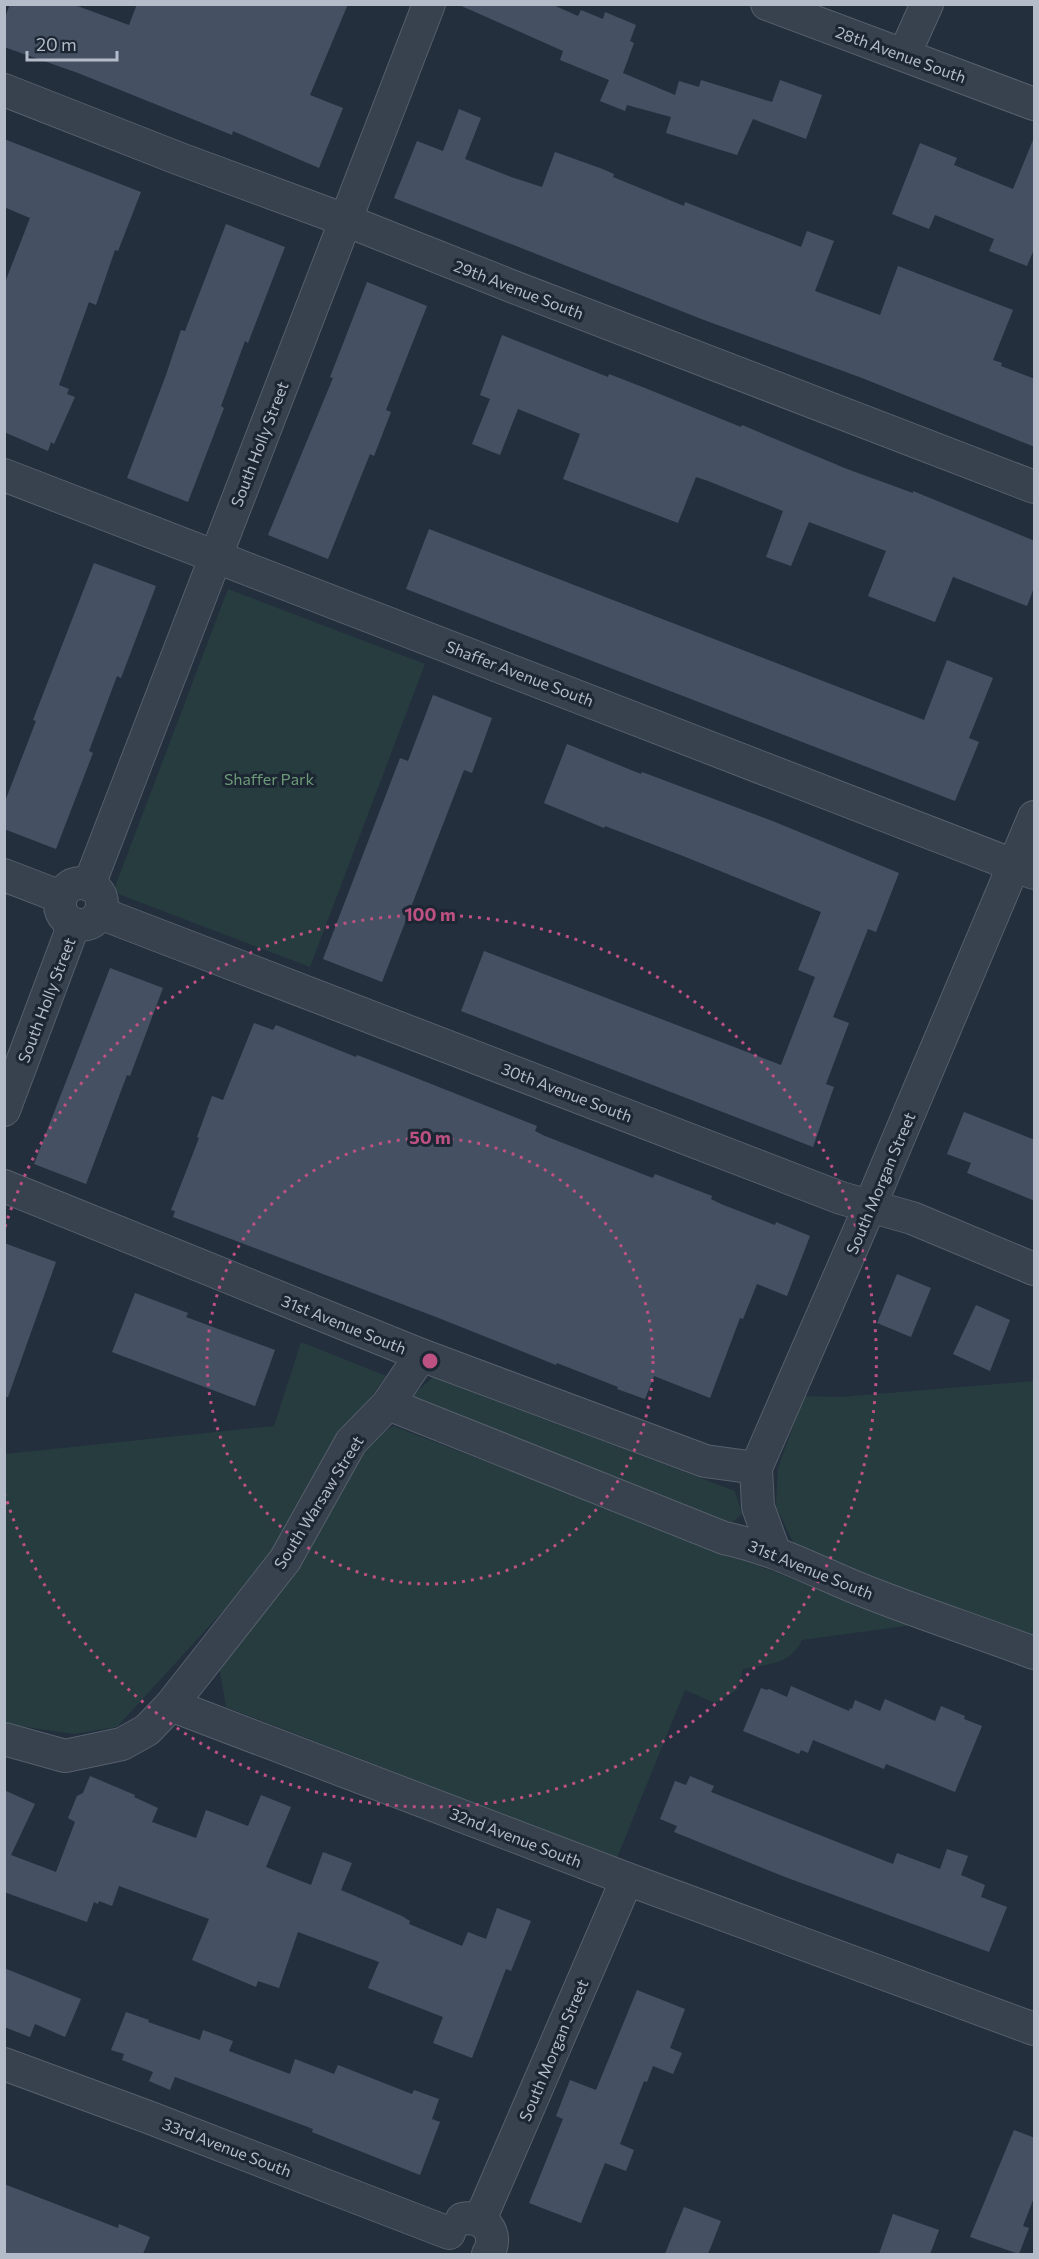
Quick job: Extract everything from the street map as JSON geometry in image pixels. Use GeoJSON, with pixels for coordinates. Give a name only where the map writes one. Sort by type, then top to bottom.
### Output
{"type":"FeatureCollection","features":[{"type":"Feature","properties":{"kind":"street","name":"South Holly Street"},"geometry":{"type":"LineString","coordinates":[[4,1110],[429,4]]}},
{"type":"Feature","properties":{"kind":"street","name":"28th Avenue South"},"geometry":{"type":"LineString","coordinates":[[767,4],[1035,104]]}},
{"type":"Feature","properties":{"kind":"street"},"geometry":{"type":"LineString","coordinates":[[904,55],[927,4]]}},
{"type":"Feature","properties":{"kind":"street","name":"29th Avenue South"},"geometry":{"type":"LineString","coordinates":[[4,90],[1035,487]]}},
{"type":"Feature","properties":{"kind":"street","name":"Shaffer Avenue South"},"geometry":{"type":"LineString","coordinates":[[4,475],[1024,869]]}},
{"type":"Feature","properties":{"kind":"street","name":"South Morgan Street"},"geometry":{"type":"LineString","coordinates":[[774,1551],[758,1507],[756,1468],[870,1206],[1024,869],[1035,817]]}},
{"type":"Feature","properties":{"kind":"street","name":"30th Avenue South"},"geometry":{"type":"LineString","coordinates":[[4,875],[841,1198],[912,1218],[1035,1269]]}},
{"type":"Feature","properties":{"kind":"street","name":"31st Avenue South"},"geometry":{"type":"LineString","coordinates":[[4,1186],[421,1355],[705,1461],[756,1468]]}},
{"type":"Feature","properties":{"kind":"street","name":"South Warsaw Street"},"geometry":{"type":"LineString","coordinates":[[171,1705],[285,1560],[351,1442],[387,1404],[421,1355]]}},
{"type":"Feature","properties":{"kind":"street","name":"31st Avenue South"},"geometry":{"type":"LineString","coordinates":[[387,1404],[724,1538],[774,1551],[860,1589],[1035,1653]]}},
{"type":"Feature","properties":{"kind":"street"},"geometry":{"type":"LineString","coordinates":[[4,1739],[65,1756],[122,1744],[147,1730],[171,1705]]}},
{"type":"Feature","properties":{"kind":"street","name":"32nd Avenue South"},"geometry":{"type":"LineString","coordinates":[[171,1705],[627,1879],[1035,2029]]}},
{"type":"Feature","properties":{"kind":"street","name":"South Morgan Street"},"geometry":{"type":"LineString","coordinates":[[480,2220],[627,1879]]}},
{"type":"Feature","properties":{"kind":"street","name":"33rd Avenue South"},"geometry":{"type":"LineString","coordinates":[[4,2064],[148,2116],[450,2244]]}},
{"type":"Feature","properties":{"kind":"street"},"geometry":{"type":"LineString","coordinates":[[450,2244],[451,2228],[462,2219],[480,2220],[492,2234],[494,2253]]}},
{"type":"Feature","properties":{"kind":"green space","name":"Shaffer Park"},"geometry":{"type":"Polygon","coordinates":[[[228,589],[425,664],[310,967],[113,892],[228,589]]]}},
{"type":"Feature","properties":{"kind":"green space"},"geometry":{"type":"Polygon","coordinates":[[[301,1342],[386,1376],[354,1422],[281,1541],[246,1586],[117,1727],[74,1734],[5,1724],[5,1454],[274,1426],[301,1342]]]}},
{"type":"Feature","properties":{"kind":"green space"},"geometry":{"type":"Polygon","coordinates":[[[433,1377],[735,1491],[742,1514],[729,1525],[408,1400],[433,1377]]]}},
{"type":"Feature","properties":{"kind":"green space"},"geometry":{"type":"Polygon","coordinates":[[[1034,1381],[1034,1639],[853,1573],[796,1548],[776,1507],[778,1468],[804,1396],[840,1397],[1034,1381]]]}},
{"type":"Feature","properties":{"kind":"green space"},"geometry":{"type":"Polygon","coordinates":[[[393,1426],[913,1625],[802,1640],[798,1648],[785,1659],[743,1669],[737,1690],[715,1703],[685,1690],[617,1858],[226,1707],[219,1666],[294,1570],[372,1439],[393,1426]]]}},
{"type":"Feature","properties":{"kind":"building"},"geometry":{"type":"Polygon","coordinates":[[[10,4],[72,4],[129,25],[137,4],[348,4],[310,95],[343,108],[319,168],[233,131],[232,135],[78,73],[4,47],[4,20],[10,4]]]}},
{"type":"Feature","properties":{"kind":"building"},"geometry":{"type":"Polygon","coordinates":[[[457,4],[551,4],[578,16],[581,10],[603,19],[605,12],[636,25],[630,41],[634,43],[623,73],[675,95],[679,81],[699,87],[701,80],[772,102],[780,80],[822,95],[806,139],[753,119],[737,155],[666,133],[671,117],[627,105],[625,111],[600,101],[609,80],[560,60],[563,51],[457,4]]]}},
{"type":"Feature","properties":{"kind":"building"},"geometry":{"type":"Polygon","coordinates":[[[459,109],[481,118],[465,159],[511,177],[542,187],[555,152],[600,168],[614,174],[613,177],[684,206],[685,202],[801,247],[807,231],[834,241],[815,291],[880,315],[898,266],[1013,310],[993,360],[1002,363],[1001,366],[1035,379],[1035,447],[394,198],[417,141],[443,151],[459,109]]]}},
{"type":"Feature","properties":{"kind":"building"},"geometry":{"type":"Polygon","coordinates":[[[4,139],[141,192],[118,251],[115,250],[96,305],[89,302],[59,385],[69,389],[67,394],[75,397],[54,444],[51,442],[48,451],[4,432],[4,285],[30,218],[4,207],[4,139]]]}},
{"type":"Feature","properties":{"kind":"building"},"geometry":{"type":"Polygon","coordinates":[[[1033,140],[1035,247],[1027,266],[989,251],[994,239],[935,215],[929,229],[892,214],[920,143],[957,158],[954,165],[1013,189],[1033,140]]]}},
{"type":"Feature","properties":{"kind":"building"},"geometry":{"type":"Polygon","coordinates":[[[226,224],[285,247],[248,343],[245,341],[221,406],[224,408],[188,502],[127,478],[181,330],[185,331],[226,224]]]}},
{"type":"Feature","properties":{"kind":"building"},"geometry":{"type":"Polygon","coordinates":[[[367,282],[427,306],[386,410],[391,412],[374,456],[370,454],[328,559],[268,535],[333,378],[330,377],[367,282]]]}},
{"type":"Feature","properties":{"kind":"building"},"geometry":{"type":"Polygon","coordinates":[[[502,335],[608,377],[609,374],[741,427],[742,425],[847,469],[913,493],[913,491],[1035,541],[1035,585],[1027,606],[953,577],[935,622],[868,596],[886,551],[809,522],[791,566],[766,557],[783,511],[708,481],[696,477],[678,523],[563,479],[580,434],[518,409],[500,455],[472,444],[490,399],[480,395],[502,335]]]}},
{"type":"Feature","properties":{"kind":"building"},"geometry":{"type":"Polygon","coordinates":[[[429,529],[924,720],[947,660],[993,678],[969,738],[979,742],[955,801],[406,589],[429,529]]]}},
{"type":"Feature","properties":{"kind":"building"},"geometry":{"type":"Polygon","coordinates":[[[94,563],[156,586],[121,678],[117,676],[89,751],[93,753],[56,849],[4,829],[4,804],[36,721],[33,720],[94,563]]]}},
{"type":"Feature","properties":{"kind":"building"},"geometry":{"type":"Polygon","coordinates":[[[433,695],[492,718],[472,773],[464,770],[382,982],[323,959],[400,758],[408,761],[433,695]]]}},
{"type":"Feature","properties":{"kind":"building"},"geometry":{"type":"Polygon","coordinates":[[[567,744],[641,774],[642,772],[775,822],[899,873],[876,932],[868,929],[833,1017],[849,1023],[826,1084],[834,1087],[813,1147],[461,1011],[484,951],[781,1065],[815,977],[798,970],[821,912],[544,803],[567,744]]]}},
{"type":"Feature","properties":{"kind":"building"},"geometry":{"type":"Polygon","coordinates":[[[110,968],[163,988],[86,1184],[34,1164],[110,968]]]}},
{"type":"Feature","properties":{"kind":"building"},"geometry":{"type":"Polygon","coordinates":[[[254,1023],[273,1030],[276,1025],[356,1057],[357,1055],[537,1126],[535,1131],[545,1136],[653,1178],[655,1174],[712,1196],[711,1199],[721,1204],[810,1236],[787,1296],[757,1284],[743,1319],[740,1318],[710,1398],[654,1376],[645,1399],[557,1363],[556,1365],[173,1217],[175,1211],[171,1210],[199,1138],[197,1137],[212,1096],[223,1100],[254,1023]]]}},
{"type":"Feature","properties":{"kind":"building"},"geometry":{"type":"Polygon","coordinates":[[[964,1112],[1035,1140],[1035,1201],[967,1173],[971,1163],[947,1154],[964,1112]]]}},
{"type":"Feature","properties":{"kind":"building"},"geometry":{"type":"Polygon","coordinates":[[[4,1243],[56,1262],[8,1397],[4,1397],[4,1243]]]}},
{"type":"Feature","properties":{"kind":"building"},"geometry":{"type":"Polygon","coordinates":[[[897,1274],[931,1288],[911,1337],[877,1323],[897,1274]]]}},
{"type":"Feature","properties":{"kind":"building"},"geometry":{"type":"Polygon","coordinates":[[[135,1293],[188,1313],[186,1317],[275,1350],[255,1406],[112,1352],[135,1293]]]}},
{"type":"Feature","properties":{"kind":"building"},"geometry":{"type":"Polygon","coordinates":[[[976,1305],[1010,1320],[990,1371],[953,1354],[976,1305]]]}},
{"type":"Feature","properties":{"kind":"building"},"geometry":{"type":"Polygon","coordinates":[[[791,1686],[849,1711],[855,1700],[880,1711],[885,1699],[935,1721],[941,1706],[982,1726],[955,1792],[886,1764],[884,1769],[813,1740],[808,1753],[801,1750],[799,1754],[743,1731],[761,1688],[787,1697],[791,1686]]]}},
{"type":"Feature","properties":{"kind":"building"},"geometry":{"type":"Polygon","coordinates":[[[90,1776],[135,1795],[134,1797],[158,1808],[152,1822],[196,1838],[206,1810],[248,1826],[261,1795],[291,1807],[266,1867],[311,1885],[323,1852],[352,1863],[341,1890],[402,1916],[410,1921],[409,1924],[462,1946],[468,1932],[486,1939],[497,1908],[531,1921],[511,1971],[506,1969],[472,2058],[433,2043],[443,2017],[368,1988],[379,1962],[298,1932],[279,1988],[258,1981],[256,1987],[192,1960],[209,1919],[119,1886],[112,1906],[99,1901],[98,1904],[94,1902],[87,1922],[4,1892],[4,1790],[35,1804],[11,1855],[56,1872],[75,1822],[68,1818],[77,1796],[83,1793],[90,1776]]]}},
{"type":"Feature","properties":{"kind":"building"},"geometry":{"type":"Polygon","coordinates":[[[690,1776],[714,1786],[711,1792],[893,1864],[897,1853],[940,1869],[947,1849],[968,1856],[961,1875],[985,1885],[981,1897],[1007,1907],[989,1952],[785,1877],[674,1832],[677,1826],[660,1819],[675,1781],[686,1785],[690,1776]]]}},
{"type":"Feature","properties":{"kind":"building"},"geometry":{"type":"Polygon","coordinates":[[[4,1968],[81,1999],[65,2037],[35,2024],[30,2037],[4,2027],[4,1968]]]}},
{"type":"Feature","properties":{"kind":"building"},"geometry":{"type":"Polygon","coordinates":[[[637,1990],[685,2009],[670,2048],[682,2053],[673,2074],[653,2066],[647,2082],[644,2081],[620,2144],[634,2150],[626,2171],[605,2163],[581,2223],[529,2203],[563,2119],[556,2116],[570,2080],[596,2090],[637,1990]]]}},
{"type":"Feature","properties":{"kind":"building"},"geometry":{"type":"Polygon","coordinates":[[[126,2012],[200,2040],[203,2030],[233,2041],[229,2051],[290,2074],[295,2059],[334,2074],[338,2065],[412,2094],[414,2090],[439,2099],[432,2119],[440,2122],[420,2175],[312,2132],[313,2129],[175,2077],[170,2090],[149,2081],[153,2072],[122,2060],[124,2054],[111,2050],[126,2012]]]}},
{"type":"Feature","properties":{"kind":"building"},"geometry":{"type":"Polygon","coordinates":[[[1014,2130],[1035,2138],[1035,2195],[1023,2226],[1029,2228],[1019,2254],[970,2237],[1014,2130]]]}},
{"type":"Feature","properties":{"kind":"building"},"geometry":{"type":"Polygon","coordinates":[[[4,2184],[118,2228],[119,2224],[150,2237],[143,2254],[4,2254],[4,2184]]]}},
{"type":"Feature","properties":{"kind":"building"},"geometry":{"type":"Polygon","coordinates":[[[684,2207],[721,2221],[708,2254],[665,2254],[684,2207]]]}},
{"type":"Feature","properties":{"kind":"building"},"geometry":{"type":"Polygon","coordinates":[[[893,2214],[939,2230],[930,2254],[879,2254],[893,2214]]]}}]}
